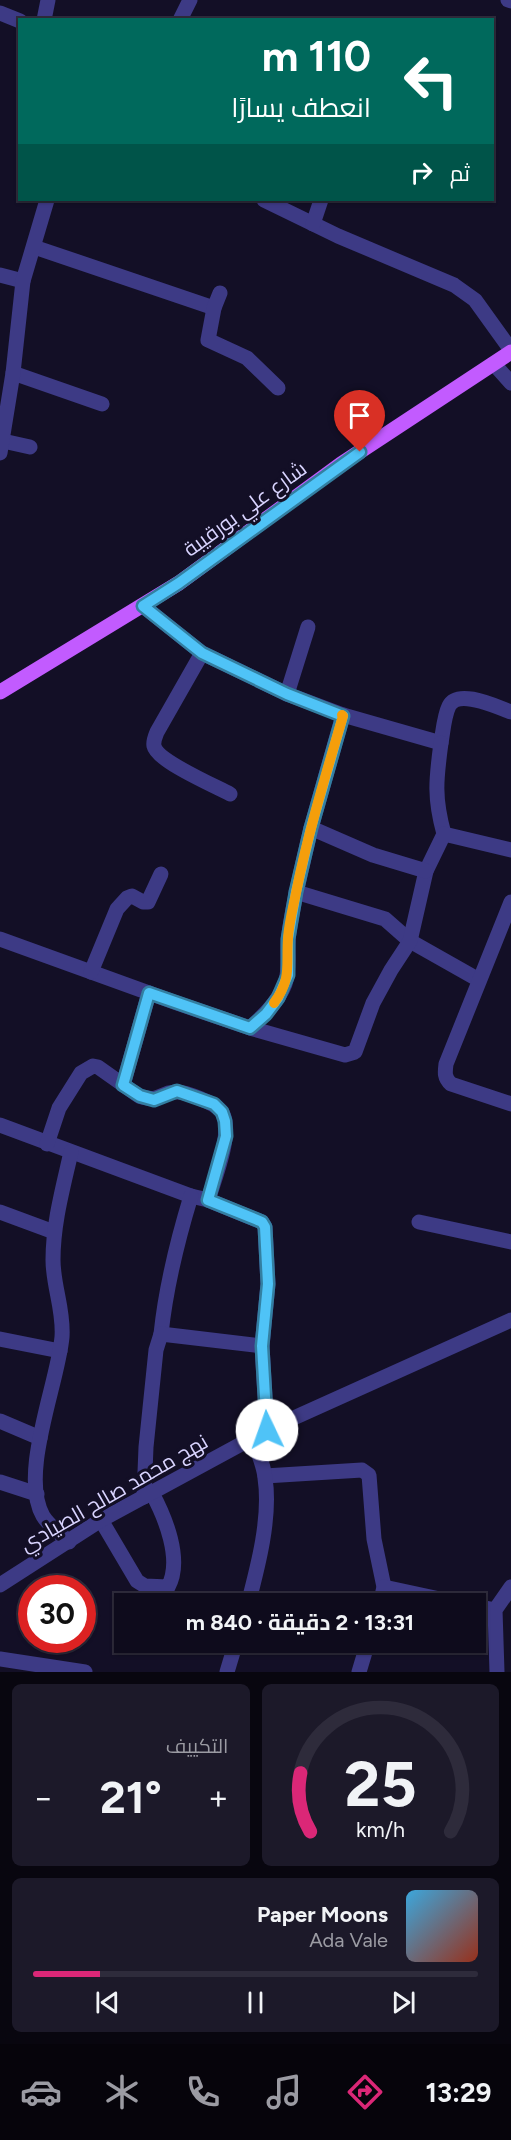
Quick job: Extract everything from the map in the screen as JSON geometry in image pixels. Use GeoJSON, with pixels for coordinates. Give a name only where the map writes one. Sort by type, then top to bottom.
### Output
{"type":"FeatureCollection","features":[{"type":"Feature","properties":{"kind":"main road","name":"شارع علي بورقيبة"},"geometry":{"type":"LineString","coordinates":[[0,692],[179,583],[341,464],[511,351]]}},
{"type":"Feature","properties":{"kind":"street"},"geometry":{"type":"LineString","coordinates":[[44,18],[48,0]]}},
{"type":"Feature","properties":{"kind":"street"},"geometry":{"type":"LineString","coordinates":[[181,18],[190,0]]}},
{"type":"Feature","properties":{"kind":"street"},"geometry":{"type":"LineString","coordinates":[[0,13],[18,20]]}},
{"type":"Feature","properties":{"kind":"street"},"geometry":{"type":"LineString","coordinates":[[30,447],[1,450],[13,373],[23,281],[47,201]]}},
{"type":"Feature","properties":{"kind":"street"},"geometry":{"type":"LineString","coordinates":[[266,201],[462,290],[475,300],[511,351]]}},
{"type":"Feature","properties":{"kind":"street"},"geometry":{"type":"LineString","coordinates":[[313,224],[321,201]]}},
{"type":"Feature","properties":{"kind":"street"},"geometry":{"type":"LineString","coordinates":[[34,247],[217,301],[208,340],[247,358],[278,388]]}},
{"type":"Feature","properties":{"kind":"street"},"geometry":{"type":"LineString","coordinates":[[0,274],[23,281]]}},
{"type":"Feature","properties":{"kind":"street"},"geometry":{"type":"LineString","coordinates":[[494,364],[511,383]]}},
{"type":"Feature","properties":{"kind":"street"},"geometry":{"type":"LineString","coordinates":[[13,373],[102,404]]}},
{"type":"Feature","properties":{"kind":"street"},"geometry":{"type":"LineString","coordinates":[[143,606],[202,653],[287,694],[343,716],[441,743]]}},
{"type":"Feature","properties":{"kind":"street"},"geometry":{"type":"LineString","coordinates":[[287,694],[308,627]]}},
{"type":"Feature","properties":{"kind":"street"},"geometry":{"type":"LineString","coordinates":[[202,653],[157,732],[154,747],[163,759],[230,794]]}},
{"type":"Feature","properties":{"kind":"street"},"geometry":{"type":"LineString","coordinates":[[0,939],[250,1028],[345,1055],[356,1052],[373,1003],[410,941],[426,871],[444,834],[437,810],[435,788],[449,706],[455,700],[468,698],[511,712]]}},
{"type":"Feature","properties":{"kind":"street"},"geometry":{"type":"LineString","coordinates":[[250,1028],[266,1014],[284,986],[289,966],[288,939],[296,892],[311,828],[343,716]]}},
{"type":"Feature","properties":{"kind":"street"},"geometry":{"type":"LineString","coordinates":[[311,828],[373,855],[426,871]]}},
{"type":"Feature","properties":{"kind":"street"},"geometry":{"type":"LineString","coordinates":[[444,834],[511,850]]}},
{"type":"Feature","properties":{"kind":"street"},"geometry":{"type":"LineString","coordinates":[[92,972],[121,903],[132,896],[148,902],[161,874]]}},
{"type":"Feature","properties":{"kind":"street"},"geometry":{"type":"LineString","coordinates":[[296,892],[386,919],[410,941],[479,980]]}},
{"type":"Feature","properties":{"kind":"street"},"geometry":{"type":"LineString","coordinates":[[511,902],[446,1064],[445,1076],[451,1084],[511,1104]]}},
{"type":"Feature","properties":{"kind":"street"},"geometry":{"type":"LineString","coordinates":[[123,1085],[149,993]]}},
{"type":"Feature","properties":{"kind":"street"},"geometry":{"type":"LineString","coordinates":[[47,1144],[57,1112],[81,1073],[87,1068],[98,1067],[140,1096],[154,1100],[177,1091],[214,1104],[222,1112],[225,1121],[226,1136],[208,1200]]}},
{"type":"Feature","properties":{"kind":"street"},"geometry":{"type":"LineString","coordinates":[[0,1125],[191,1196],[208,1200],[262,1222],[265,1227],[268,1284],[262,1346],[267,1430]]}},
{"type":"Feature","properties":{"kind":"street"},"geometry":{"type":"LineString","coordinates":[[69,1542],[43,1516],[37,1494],[36,1468],[40,1438],[60,1350],[63,1320],[53,1263],[54,1232],[71,1152]]}},
{"type":"Feature","properties":{"kind":"street"},"geometry":{"type":"LineString","coordinates":[[101,1520],[137,1581],[145,1586],[168,1587],[172,1568],[170,1539],[162,1511],[148,1495],[146,1447],[156,1350],[161,1334],[165,1296],[176,1245],[191,1196]]}},
{"type":"Feature","properties":{"kind":"street"},"geometry":{"type":"LineString","coordinates":[[0,1212],[54,1232]]}},
{"type":"Feature","properties":{"kind":"street"},"geometry":{"type":"LineString","coordinates":[[419,1222],[511,1242]]}},
{"type":"Feature","properties":{"kind":"street","name":"نهج محمد صالح الصيادي"},"geometry":{"type":"LineString","coordinates":[[0,1585],[101,1520],[267,1430],[510,1318]]}},
{"type":"Feature","properties":{"kind":"street"},"geometry":{"type":"LineString","coordinates":[[161,1334],[262,1346]]}},
{"type":"Feature","properties":{"kind":"street"},"geometry":{"type":"LineString","coordinates":[[0,1339],[60,1350]]}},
{"type":"Feature","properties":{"kind":"street"},"geometry":{"type":"LineString","coordinates":[[0,1421],[40,1438]]}},
{"type":"Feature","properties":{"kind":"street"},"geometry":{"type":"LineString","coordinates":[[251,1593],[264,1525],[266,1498],[265,1476],[253,1438]]}},
{"type":"Feature","properties":{"kind":"street"},"geometry":{"type":"LineString","coordinates":[[265,1476],[366,1472],[370,1478],[374,1539],[384,1587],[383,1593]]}},
{"type":"Feature","properties":{"kind":"street"},"geometry":{"type":"LineString","coordinates":[[0,1482],[37,1494]]}},
{"type":"Feature","properties":{"kind":"street"},"geometry":{"type":"LineString","coordinates":[[384,1587],[412,1593]]}},
{"type":"Feature","properties":{"kind":"street"},"geometry":{"type":"LineString","coordinates":[[497,1672],[495,1610],[511,1589]]}},
{"type":"Feature","properties":{"kind":"street"},"geometry":{"type":"LineString","coordinates":[[486,1608],[495,1610]]}},
{"type":"Feature","properties":{"kind":"street"},"geometry":{"type":"LineString","coordinates":[[227,1672],[233,1653]]}},
{"type":"Feature","properties":{"kind":"street"},"geometry":{"type":"LineString","coordinates":[[359,1672],[365,1653]]}},
{"type":"Feature","properties":{"kind":"street"},"geometry":{"type":"LineString","coordinates":[[0,1659],[85,1672]]}},
{"type":"Feature","properties":{"kind":"slow traffic"},"geometry":{"type":"LineString","coordinates":[[274,1003],[288,975],[288,939],[296,892],[342,715]]}},
{"type":"Feature","properties":{"kind":"route"},"geometry":{"type":"LineString","coordinates":[[267,1430],[262,1346],[268,1284],[265,1227],[262,1222],[208,1200],[226,1136],[222,1112],[214,1104],[177,1091],[154,1100],[140,1096],[123,1085],[149,993],[250,1028],[266,1014],[278,998],[288,975],[288,939],[301,871],[343,716],[287,694],[202,653],[143,606],[179,583],[360,452]]}}]}
